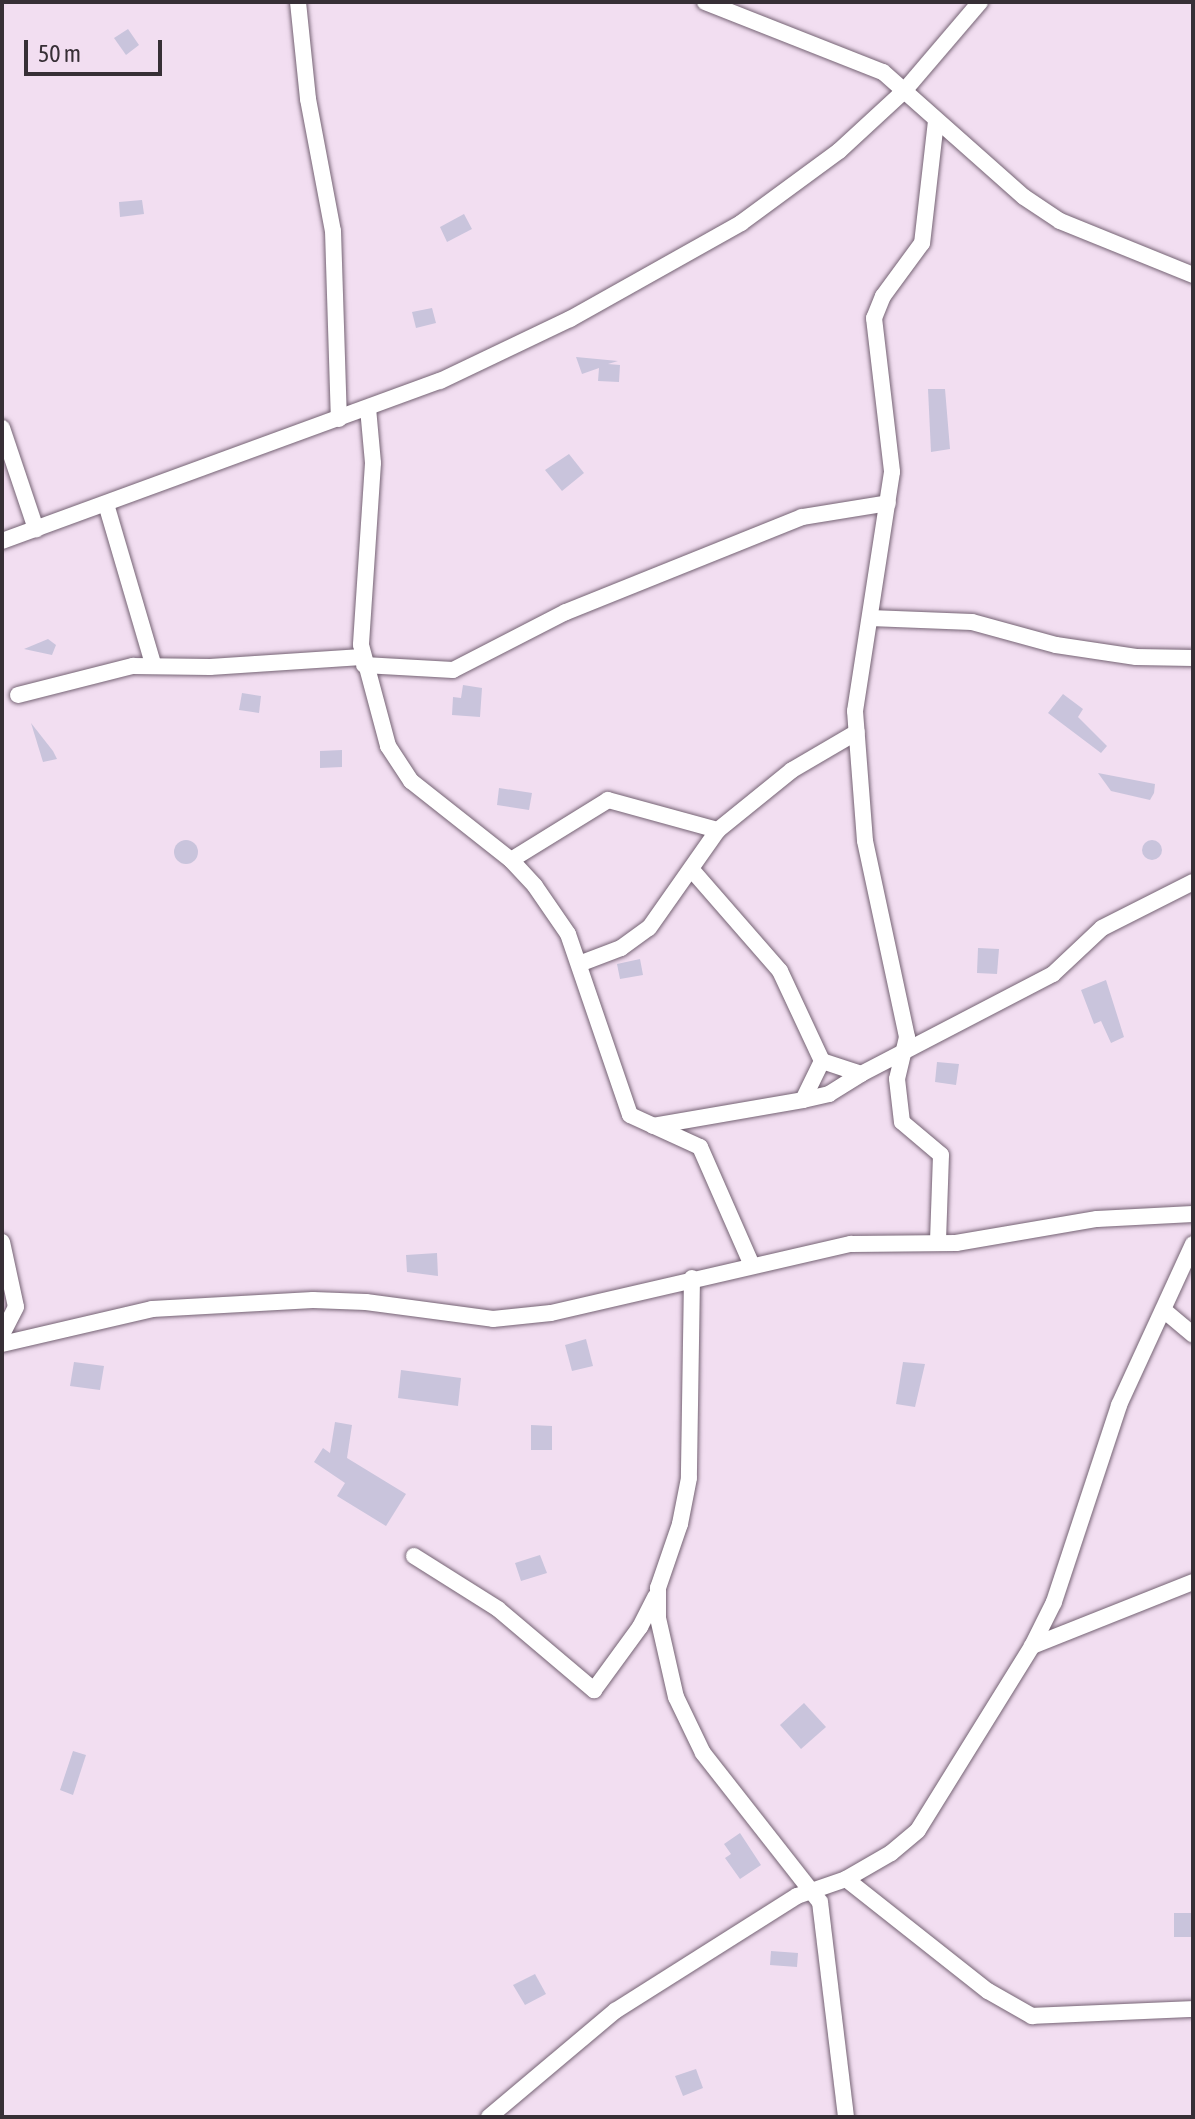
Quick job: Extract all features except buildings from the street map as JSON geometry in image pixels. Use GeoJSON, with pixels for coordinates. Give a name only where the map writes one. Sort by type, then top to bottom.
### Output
{"type":"FeatureCollection","features":[{"type":"Feature","properties":{"kind":"street"},"geometry":{"type":"LineString","coordinates":[[298,2],[308,99],[333,231],[339,419]]}},
{"type":"Feature","properties":{"kind":"street"},"geometry":{"type":"LineString","coordinates":[[705,2],[883,72],[936,121],[1060,221],[1193,275]]}},
{"type":"Feature","properties":{"kind":"street"},"geometry":{"type":"LineString","coordinates":[[2,541],[440,381],[570,319],[741,223],[839,151],[904,91],[980,2]]}},
{"type":"Feature","properties":{"kind":"street"},"geometry":{"type":"LineString","coordinates":[[936,121],[922,243],[883,296],[874,318],[890,426],[888,503],[858,675],[857,732],[865,841],[908,1050],[897,1079],[902,1122],[941,1155],[938,1243]]}},
{"type":"Feature","properties":{"kind":"street"},"geometry":{"type":"LineString","coordinates":[[368,408],[373,463],[363,661],[398,764],[411,781],[511,860],[568,934],[630,1115],[700,1147],[751,1263]]}},
{"type":"Feature","properties":{"kind":"street"},"geometry":{"type":"LineString","coordinates":[[2,428],[36,529]]}},
{"type":"Feature","properties":{"kind":"street"},"geometry":{"type":"LineString","coordinates":[[18,695],[153,664],[210,667],[363,661],[453,670],[566,612],[802,517],[888,503]]}},
{"type":"Feature","properties":{"kind":"street"},"geometry":{"type":"LineString","coordinates":[[106,504],[153,664]]}},
{"type":"Feature","properties":{"kind":"street"},"geometry":{"type":"LineString","coordinates":[[870,618],[972,622],[1056,645],[1150,659],[1193,658]]}},
{"type":"Feature","properties":{"kind":"street"},"geometry":{"type":"LineString","coordinates":[[579,964],[621,948],[649,928],[718,830],[792,770],[857,732]]}},
{"type":"Feature","properties":{"kind":"street"},"geometry":{"type":"LineString","coordinates":[[511,860],[608,800],[718,830]]}},
{"type":"Feature","properties":{"kind":"street"},"geometry":{"type":"LineString","coordinates":[[692,870],[780,971],[822,1061],[861,1074]]}},
{"type":"Feature","properties":{"kind":"street"},"geometry":{"type":"LineString","coordinates":[[651,1126],[829,1094],[861,1074],[1053,974],[1102,928],[1193,882]]}},
{"type":"Feature","properties":{"kind":"street"},"geometry":{"type":"LineString","coordinates":[[803,1100],[822,1061]]}},
{"type":"Feature","properties":{"kind":"street"},"geometry":{"type":"LineString","coordinates":[[2,1344],[152,1309],[269,1302],[366,1302],[493,1319],[551,1313],[751,1263],[851,1244],[938,1243],[1097,1219],[1193,1214]]}},
{"type":"Feature","properties":{"kind":"street"},"geometry":{"type":"LineString","coordinates":[[2,1242],[16,1307],[2,1334]]}},
{"type":"Feature","properties":{"kind":"street"},"geometry":{"type":"LineString","coordinates":[[489,2117],[615,2011],[814,1888],[846,1879],[905,1844],[918,1830],[1032,1646],[1079,1537],[1119,1405],[1166,1312],[1193,1244]]}},
{"type":"Feature","properties":{"kind":"street"},"geometry":{"type":"LineString","coordinates":[[414,1556],[498,1609],[594,1690],[640,1627],[658,1588],[680,1524],[689,1478],[692,1278]]}},
{"type":"Feature","properties":{"kind":"street"},"geometry":{"type":"LineString","coordinates":[[1166,1312],[1193,1335]]}},
{"type":"Feature","properties":{"kind":"street"},"geometry":{"type":"LineString","coordinates":[[1032,1646],[1193,1582]]}},
{"type":"Feature","properties":{"kind":"street"},"geometry":{"type":"LineString","coordinates":[[658,1588],[658,1618],[676,1697],[703,1753],[763,1834],[814,1888],[824,1922],[846,2117]]}},
{"type":"Feature","properties":{"kind":"street"},"geometry":{"type":"LineString","coordinates":[[846,1879],[988,1991],[1032,2016],[1193,2009]]}}]}
